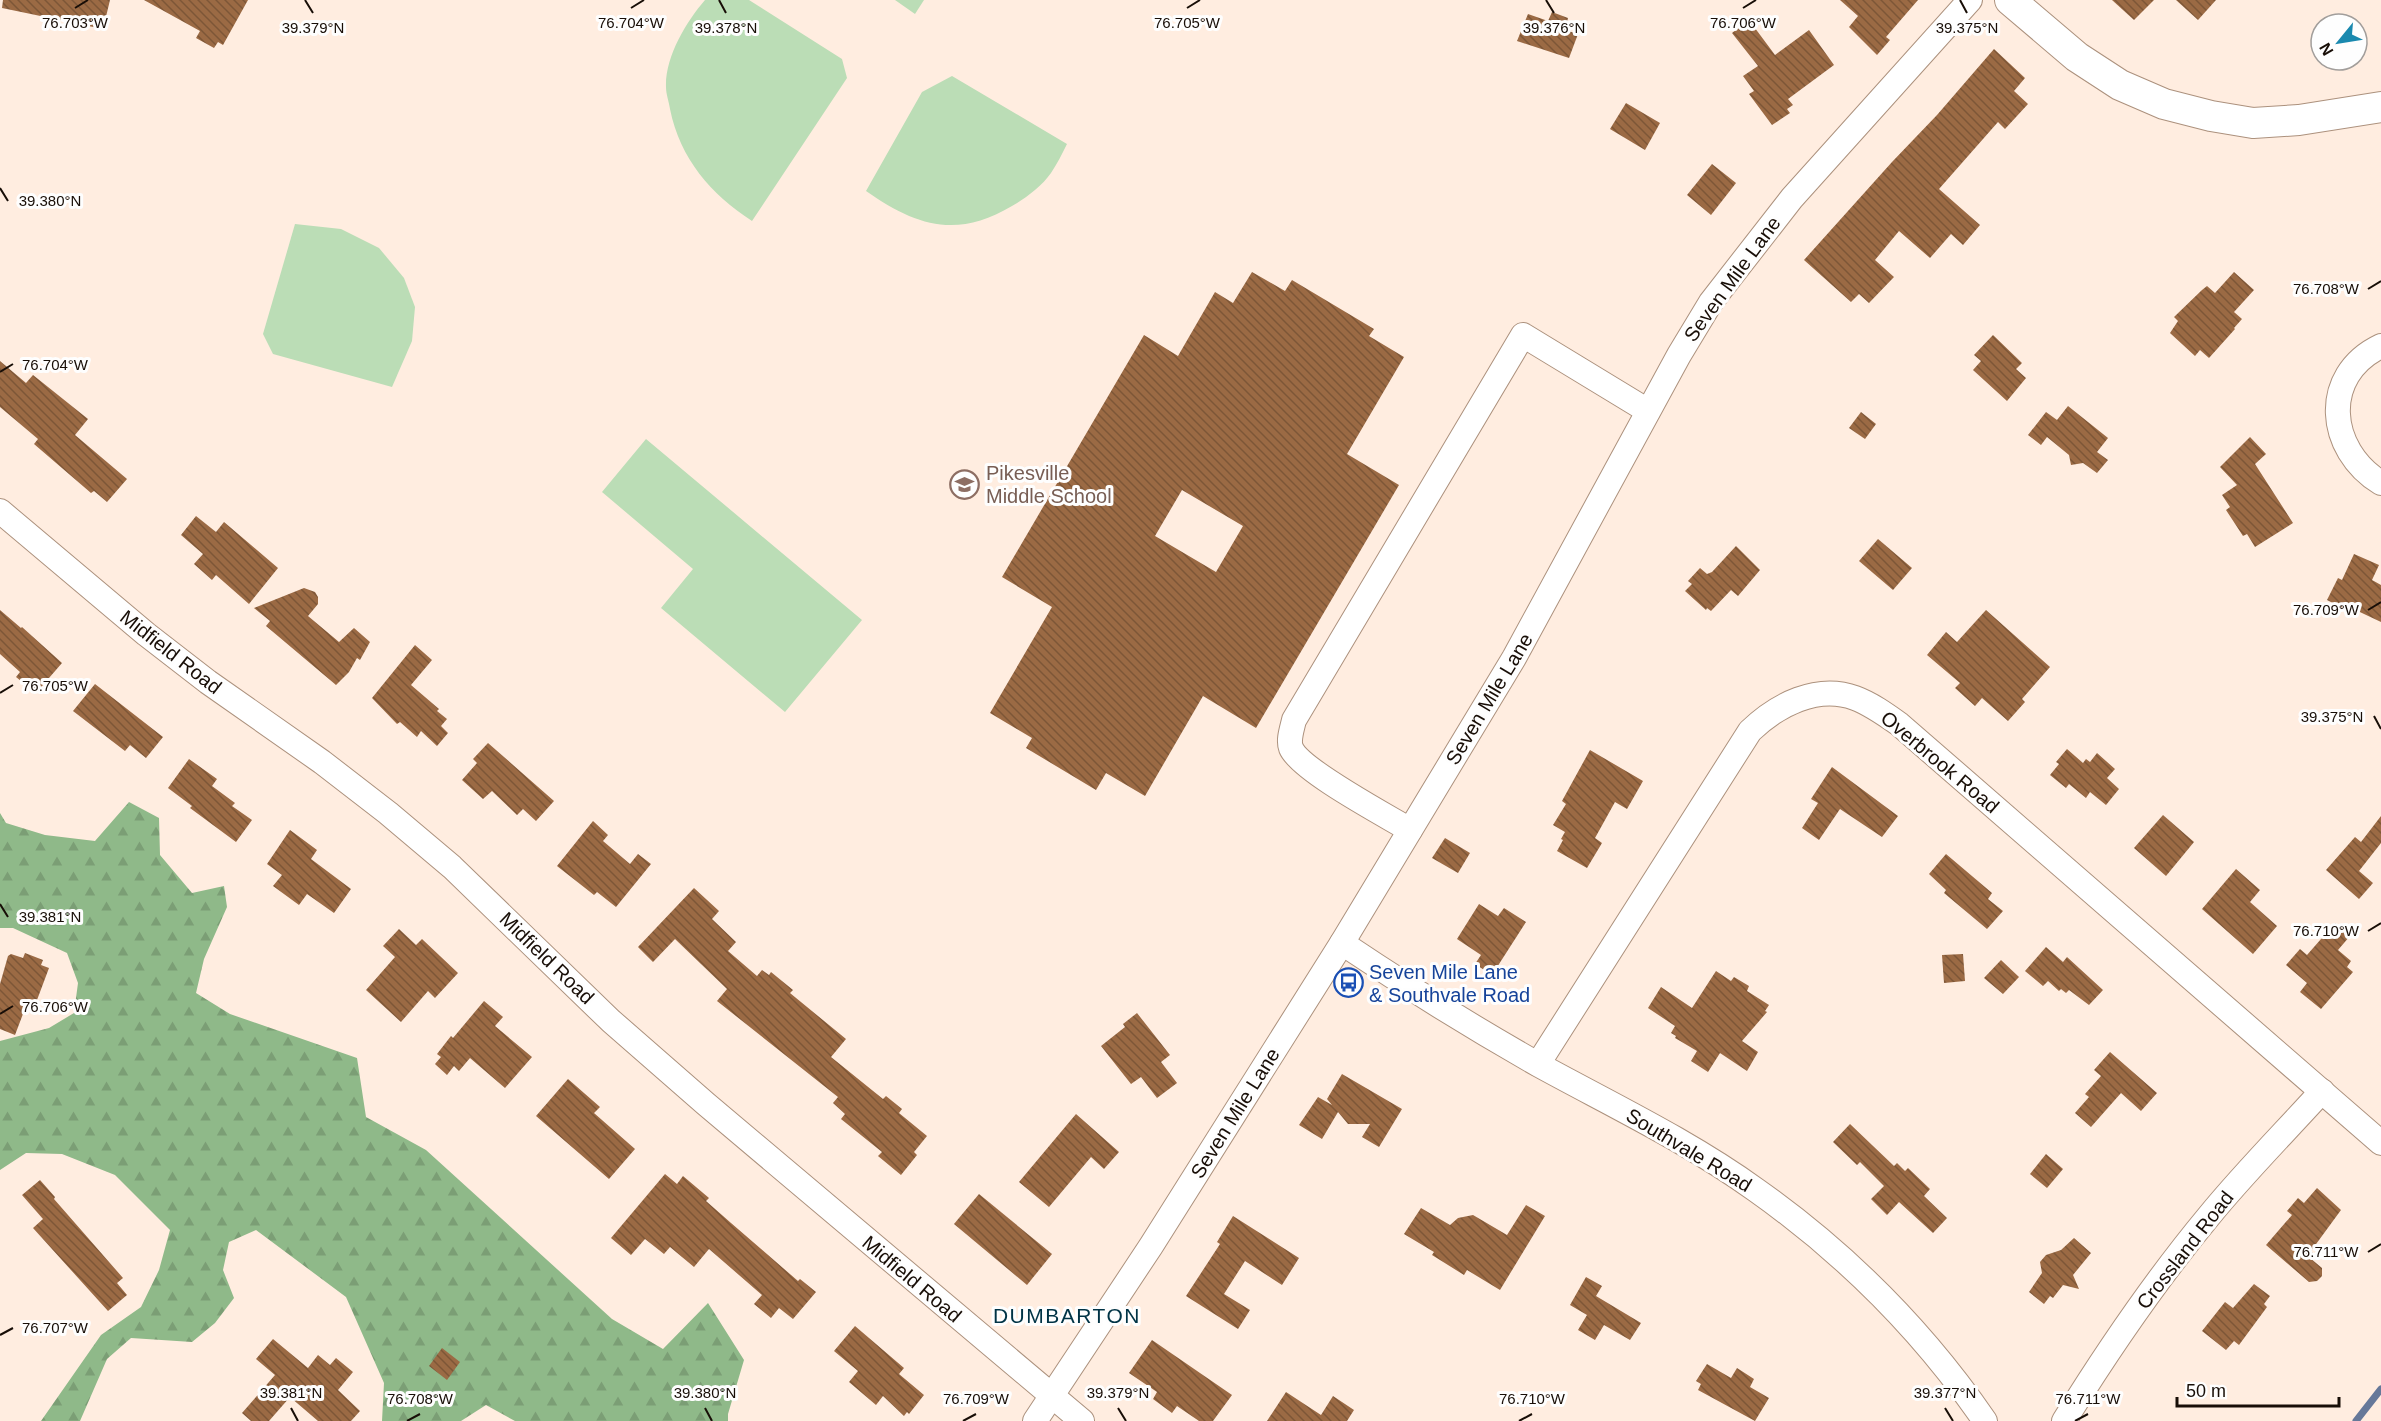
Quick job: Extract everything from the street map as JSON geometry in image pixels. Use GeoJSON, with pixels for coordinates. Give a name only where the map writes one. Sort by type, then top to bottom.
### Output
{"type":"FeatureCollection","features":[{"type":"Feature","properties":{"kind":"main road"},"geometry":{"type":"LineString","coordinates":[[2010,0],[2077,57],[2120,85],[2164,104],[2211,116],[2253,123],[2300,120],[2381,107]]}},
{"type":"Feature","properties":{"kind":"street","name":"Seven Mile Lane"},"geometry":{"type":"LineString","coordinates":[[1035,1421],[1152,1246],[1342,943],[1514,658],[1678,355],[1711,302],[1792,198],[1970,0]]}},
{"type":"Feature","properties":{"kind":"street"},"geometry":{"type":"LineString","coordinates":[[1410,830],[1310,768],[1291,748],[1290,736],[1294,720],[1523,335],[1648,411]]}},
{"type":"Feature","properties":{"kind":"street"},"geometry":{"type":"LineString","coordinates":[[2381,346],[2370,352],[2353,368],[2343,386],[2337,408],[2339,432],[2348,454],[2360,468],[2381,483]]}},
{"type":"Feature","properties":{"kind":"street","name":"Midfield Road"},"geometry":{"type":"LineString","coordinates":[[0,511],[146,634],[208,682],[322,762],[452,867],[619,1028],[1082,1421]]}},
{"type":"Feature","properties":{"kind":"street","name":"Overbrook Road"},"geometry":{"type":"LineString","coordinates":[[1538,1064],[1750,730],[1767,715],[1786,704],[1809,696],[1832,694],[1854,697],[1876,708],[1899,724],[2381,1143]]}},
{"type":"Feature","properties":{"kind":"street","name":"Southvale Road"},"geometry":{"type":"LineString","coordinates":[[1342,943],[1394,978],[1538,1064],[1683,1143],[1750,1186],[1795,1219],[1876,1289],[1944,1366],[1985,1421]]}},
{"type":"Feature","properties":{"kind":"street","name":"Crossland Road"},"geometry":{"type":"LineString","coordinates":[[2064,1421],[2142,1303],[2176,1257],[2210,1214],[2322,1091]]}},
{"type":"Feature","properties":{"kind":"green space"},"geometry":{"type":"Polygon","coordinates":[[[705,0],[749,0],[842,59],[847,78],[752,221],[723,199],[699,174],[681,144],[667,95],[667,76],[673,52],[684,29],[705,0]]]}},
{"type":"Feature","properties":{"kind":"green space"},"geometry":{"type":"Polygon","coordinates":[[[895,0],[924,0],[915,14],[895,0]]]}},
{"type":"Feature","properties":{"kind":"green space"},"geometry":{"type":"Polygon","coordinates":[[[952,76],[1067,144],[1051,173],[1028,195],[992,216],[955,225],[920,220],[902,213],[866,191],[922,92],[952,76]]]}},
{"type":"Feature","properties":{"kind":"green space"},"geometry":{"type":"Polygon","coordinates":[[[295,224],[341,229],[379,248],[404,278],[415,307],[412,341],[392,387],[273,354],[263,334],[295,224]]]}},
{"type":"Feature","properties":{"kind":"green space"},"geometry":{"type":"Polygon","coordinates":[[[646,439],[862,620],[785,712],[661,608],[693,569],[602,492],[646,439]]]}},
{"type":"Feature","properties":{"kind":"green space"},"geometry":{"type":"Polygon","coordinates":[[[129,802],[159,818],[160,855],[192,893],[224,886],[227,907],[204,959],[196,993],[230,1014],[357,1058],[366,1117],[426,1150],[612,1319],[663,1349],[708,1303],[744,1360],[728,1421],[515,1421],[486,1405],[461,1421],[382,1421],[384,1383],[346,1297],[256,1230],[229,1242],[223,1270],[234,1298],[215,1323],[192,1342],[131,1338],[107,1359],[80,1421],[41,1421],[101,1335],[141,1307],[159,1270],[170,1230],[115,1175],[62,1154],[26,1153],[0,1170],[0,1041],[49,1028],[74,1013],[78,983],[67,953],[13,928],[0,928],[0,813],[6,823],[45,835],[95,841],[129,802]]]}},
{"type":"Feature","properties":{"kind":"building"},"geometry":{"type":"Polygon","coordinates":[[[3,0],[110,0],[103,29],[2,8],[3,0]]]}},
{"type":"Feature","properties":{"kind":"building"},"geometry":{"type":"Polygon","coordinates":[[[144,0],[248,0],[223,45],[218,42],[214,48],[196,38],[200,31],[144,0]]]}},
{"type":"Feature","properties":{"kind":"building"},"geometry":{"type":"Polygon","coordinates":[[[1840,0],[1918,0],[1886,37],[1890,40],[1877,55],[1849,27],[1858,16],[1840,0]]]}},
{"type":"Feature","properties":{"kind":"building"},"geometry":{"type":"Polygon","coordinates":[[[2112,0],[2154,0],[2134,20],[2112,0]]]}},
{"type":"Feature","properties":{"kind":"building"},"geometry":{"type":"Polygon","coordinates":[[[2176,0],[2216,0],[2198,20],[2176,0]]]}},
{"type":"Feature","properties":{"kind":"building"},"geometry":{"type":"Polygon","coordinates":[[[1552,12],[1568,18],[1565,30],[1578,34],[1569,58],[1517,41],[1528,14],[1548,21],[1552,12]]]}},
{"type":"Feature","properties":{"kind":"building"},"geometry":{"type":"Polygon","coordinates":[[[1749,20],[1775,55],[1809,30],[1834,65],[1788,99],[1793,105],[1787,109],[1790,113],[1772,125],[1749,94],[1754,91],[1743,76],[1758,66],[1732,33],[1749,20]]]}},
{"type":"Feature","properties":{"kind":"building"},"geometry":{"type":"Polygon","coordinates":[[[1994,49],[2025,78],[2014,91],[2028,104],[2005,129],[1998,122],[1939,189],[1980,225],[1963,245],[1951,234],[1930,258],[1899,231],[1875,260],[1894,277],[1869,303],[1859,294],[1851,302],[1804,260],[1937,115],[1994,49]]]}},
{"type":"Feature","properties":{"kind":"building"},"geometry":{"type":"Polygon","coordinates":[[[1626,103],[1660,123],[1645,150],[1610,129],[1626,103]]]}},
{"type":"Feature","properties":{"kind":"building"},"geometry":{"type":"Polygon","coordinates":[[[1712,164],[1736,183],[1711,215],[1687,195],[1712,164]]]}},
{"type":"Feature","properties":{"kind":"building"},"geometry":{"type":"Polygon","coordinates":[[[1252,272],[1285,291],[1292,280],[1374,329],[1369,336],[1404,357],[1347,454],[1399,485],[1256,728],[1203,696],[1145,796],[1106,773],[1096,790],[1026,748],[1032,738],[990,713],[1052,607],[1002,577],[1144,335],[1178,356],[1215,292],[1233,303],[1252,272]],[[1182,490],[1155,536],[1216,572],[1243,526],[1182,490]]]}},
{"type":"Feature","properties":{"kind":"building"},"geometry":{"type":"Polygon","coordinates":[[[2234,272],[2254,290],[2234,312],[2242,319],[2209,358],[2200,350],[2195,356],[2170,333],[2178,321],[2174,317],[2207,286],[2215,293],[2234,272]]]}},
{"type":"Feature","properties":{"kind":"building"},"geometry":{"type":"Polygon","coordinates":[[[1993,335],[2022,363],[2016,369],[2026,378],[2007,401],[1973,370],[1981,361],[1974,355],[1993,335]]]}},
{"type":"Feature","properties":{"kind":"building"},"geometry":{"type":"Polygon","coordinates":[[[0,361],[26,383],[33,375],[88,419],[75,435],[127,479],[107,502],[94,491],[91,493],[34,444],[38,439],[0,407],[0,361]]]}},
{"type":"Feature","properties":{"kind":"building"},"geometry":{"type":"Polygon","coordinates":[[[2068,406],[2108,438],[2097,452],[2108,460],[2097,473],[2083,463],[2071,465],[2069,455],[2047,437],[2041,445],[2028,435],[2046,412],[2057,420],[2068,406]]]}},
{"type":"Feature","properties":{"kind":"building"},"geometry":{"type":"Polygon","coordinates":[[[1861,412],[1876,424],[1865,439],[1849,428],[1861,412]]]}},
{"type":"Feature","properties":{"kind":"building"},"geometry":{"type":"Polygon","coordinates":[[[2250,437],[2266,454],[2255,464],[2293,523],[2255,547],[2247,534],[2243,536],[2226,510],[2230,507],[2222,495],[2237,485],[2220,467],[2250,437]]]}},
{"type":"Feature","properties":{"kind":"building"},"geometry":{"type":"Polygon","coordinates":[[[196,516],[216,532],[224,522],[278,568],[249,604],[216,575],[212,580],[194,564],[203,554],[181,535],[196,516]]]}},
{"type":"Feature","properties":{"kind":"building"},"geometry":{"type":"Polygon","coordinates":[[[1878,539],[1912,568],[1893,590],[1859,561],[1878,539]]]}},
{"type":"Feature","properties":{"kind":"building"},"geometry":{"type":"Polygon","coordinates":[[[1736,546],[1760,570],[1738,596],[1731,590],[1711,611],[1707,608],[1706,610],[1685,591],[1692,584],[1688,581],[1700,568],[1707,574],[1712,572],[1736,546]]]}},
{"type":"Feature","properties":{"kind":"building"},"geometry":{"type":"Polygon","coordinates":[[[2354,554],[2379,565],[2372,580],[2381,585],[2381,622],[2345,605],[2343,608],[2327,600],[2338,578],[2342,580],[2354,554]]]}},
{"type":"Feature","properties":{"kind":"building"},"geometry":{"type":"Polygon","coordinates":[[[304,588],[315,592],[318,597],[318,604],[308,616],[339,642],[354,628],[370,642],[360,660],[357,658],[349,672],[336,685],[266,626],[270,621],[254,608],[304,588]]]}},
{"type":"Feature","properties":{"kind":"building"},"geometry":{"type":"Polygon","coordinates":[[[0,610],[62,663],[36,693],[16,677],[20,672],[0,654],[0,610]]]}},
{"type":"Feature","properties":{"kind":"building"},"geometry":{"type":"Polygon","coordinates":[[[1986,610],[2050,667],[2022,699],[2025,702],[2008,721],[1982,698],[1975,706],[1955,688],[1960,683],[1927,655],[1946,632],[1957,642],[1986,610]]]}},
{"type":"Feature","properties":{"kind":"building"},"geometry":{"type":"Polygon","coordinates":[[[415,645],[432,660],[411,685],[447,719],[441,726],[448,733],[437,746],[421,731],[417,737],[400,722],[397,724],[372,698],[415,645]]]}},
{"type":"Feature","properties":{"kind":"building"},"geometry":{"type":"Polygon","coordinates":[[[95,684],[163,737],[146,758],[130,745],[125,751],[73,711],[95,684]]]}},
{"type":"Feature","properties":{"kind":"building"},"geometry":{"type":"Polygon","coordinates":[[[488,743],[554,801],[536,821],[523,809],[517,815],[492,791],[483,799],[462,780],[477,763],[473,759],[488,743]]]}},
{"type":"Feature","properties":{"kind":"building"},"geometry":{"type":"Polygon","coordinates":[[[2067,749],[2083,763],[2086,759],[2090,762],[2097,753],[2115,769],[2107,778],[2119,789],[2106,805],[2090,792],[2086,798],[2069,784],[2066,788],[2050,775],[2059,764],[2056,762],[2067,749]]]}},
{"type":"Feature","properties":{"kind":"building"},"geometry":{"type":"Polygon","coordinates":[[[1590,750],[1643,781],[1627,809],[1615,802],[1595,838],[1602,843],[1587,868],[1557,851],[1565,832],[1553,825],[1566,804],[1562,801],[1590,750]]]}},
{"type":"Feature","properties":{"kind":"building"},"geometry":{"type":"Polygon","coordinates":[[[189,759],[217,779],[212,786],[235,803],[232,806],[252,820],[236,842],[190,808],[192,806],[168,788],[189,759]]]}},
{"type":"Feature","properties":{"kind":"building"},"geometry":{"type":"Polygon","coordinates":[[[1832,767],[1898,816],[1882,837],[1840,809],[1819,840],[1802,828],[1818,803],[1811,799],[1832,767]]]}},
{"type":"Feature","properties":{"kind":"building"},"geometry":{"type":"Polygon","coordinates":[[[2163,815],[2194,842],[2166,876],[2134,848],[2163,815]]]}},
{"type":"Feature","properties":{"kind":"building"},"geometry":{"type":"Polygon","coordinates":[[[2381,816],[2381,843],[2359,871],[2373,883],[2359,899],[2326,870],[2355,837],[2361,842],[2381,816]]]}},
{"type":"Feature","properties":{"kind":"building"},"geometry":{"type":"Polygon","coordinates":[[[593,821],[608,835],[603,841],[630,864],[638,854],[651,864],[616,907],[597,892],[594,895],[557,866],[593,821]]]}},
{"type":"Feature","properties":{"kind":"building"},"geometry":{"type":"Polygon","coordinates":[[[290,830],[317,850],[311,859],[351,889],[334,913],[307,894],[299,905],[273,886],[282,875],[267,864],[290,830]]]}},
{"type":"Feature","properties":{"kind":"building"},"geometry":{"type":"Polygon","coordinates":[[[1445,838],[1470,853],[1458,873],[1432,858],[1445,838]]]}},
{"type":"Feature","properties":{"kind":"building"},"geometry":{"type":"Polygon","coordinates":[[[1946,854],[1992,893],[1988,899],[2003,911],[1987,929],[1944,893],[1946,890],[1929,874],[1946,854]]]}},
{"type":"Feature","properties":{"kind":"building"},"geometry":{"type":"Polygon","coordinates":[[[2236,869],[2260,890],[2250,902],[2277,926],[2253,954],[2202,909],[2236,869]]]}},
{"type":"Feature","properties":{"kind":"building"},"geometry":{"type":"Polygon","coordinates":[[[694,888],[719,911],[712,919],[736,942],[728,951],[757,976],[762,970],[769,975],[771,972],[793,990],[790,993],[846,1039],[831,1057],[883,1099],[886,1096],[902,1109],[899,1113],[927,1136],[914,1152],[917,1155],[901,1175],[878,1156],[882,1152],[841,1119],[845,1114],[833,1103],[838,1097],[717,1001],[727,989],[675,939],[653,962],[638,947],[694,888]]]}},
{"type":"Feature","properties":{"kind":"building"},"geometry":{"type":"Polygon","coordinates":[[[1479,904],[1498,916],[1504,908],[1526,922],[1492,975],[1475,964],[1481,955],[1457,939],[1479,904]]]}},
{"type":"Feature","properties":{"kind":"building"},"geometry":{"type":"Polygon","coordinates":[[[2335,923],[2350,936],[2338,950],[2351,961],[2347,967],[2353,972],[2321,1009],[2300,992],[2307,983],[2286,965],[2300,949],[2307,955],[2335,923]]]}},
{"type":"Feature","properties":{"kind":"building"},"geometry":{"type":"Polygon","coordinates":[[[399,929],[416,945],[422,939],[458,973],[435,998],[428,991],[401,1022],[366,990],[395,957],[383,946],[399,929]]]}},
{"type":"Feature","properties":{"kind":"building"},"geometry":{"type":"Polygon","coordinates":[[[2046,947],[2063,962],[2067,957],[2103,990],[2089,1005],[2069,990],[2066,993],[2061,989],[2059,991],[2048,981],[2043,986],[2025,971],[2046,947]]]}},
{"type":"Feature","properties":{"kind":"building"},"geometry":{"type":"Polygon","coordinates":[[[25,953],[43,960],[41,965],[49,968],[34,1008],[26,1006],[15,1035],[0,1029],[0,984],[8,956],[11,954],[23,958],[25,953]]]}},
{"type":"Feature","properties":{"kind":"building"},"geometry":{"type":"Polygon","coordinates":[[[1963,954],[1965,981],[1944,983],[1942,955],[1963,954]]]}},
{"type":"Feature","properties":{"kind":"building"},"geometry":{"type":"Polygon","coordinates":[[[2001,960],[2019,977],[2003,994],[1984,978],[2001,960]]]}},
{"type":"Feature","properties":{"kind":"building"},"geometry":{"type":"Polygon","coordinates":[[[1716,971],[1731,981],[1734,977],[1749,986],[1747,991],[1769,1005],[1765,1011],[1767,1012],[1742,1041],[1758,1052],[1747,1071],[1720,1053],[1708,1072],[1691,1061],[1697,1051],[1675,1038],[1676,1036],[1671,1033],[1675,1026],[1648,1008],[1661,987],[1692,1008],[1716,971]]]}},
{"type":"Feature","properties":{"kind":"building"},"geometry":{"type":"Polygon","coordinates":[[[484,1001],[503,1017],[495,1026],[532,1057],[505,1088],[470,1058],[459,1071],[454,1066],[447,1075],[435,1064],[441,1057],[437,1054],[451,1036],[453,1038],[484,1001]]]}},
{"type":"Feature","properties":{"kind":"building"},"geometry":{"type":"Polygon","coordinates":[[[1137,1013],[1170,1055],[1161,1062],[1177,1083],[1157,1098],[1141,1077],[1131,1084],[1101,1046],[1125,1027],[1123,1024],[1137,1013]]]}},
{"type":"Feature","properties":{"kind":"building"},"geometry":{"type":"Polygon","coordinates":[[[2110,1052],[2157,1093],[2141,1111],[2121,1093],[2091,1127],[2075,1113],[2089,1097],[2085,1094],[2101,1076],[2094,1070],[2110,1052]]]}},
{"type":"Feature","properties":{"kind":"building"},"geometry":{"type":"Polygon","coordinates":[[[1342,1074],[1402,1109],[1379,1147],[1362,1137],[1370,1124],[1348,1124],[1338,1112],[1322,1139],[1299,1125],[1318,1097],[1332,1105],[1327,1099],[1342,1074]]]}},
{"type":"Feature","properties":{"kind":"building"},"geometry":{"type":"Polygon","coordinates":[[[568,1079],[600,1107],[594,1113],[635,1149],[609,1179],[536,1116],[568,1079]]]}},
{"type":"Feature","properties":{"kind":"building"},"geometry":{"type":"Polygon","coordinates":[[[1076,1114],[1119,1152],[1104,1169],[1091,1157],[1049,1207],[1019,1182],[1076,1114]]]}},
{"type":"Feature","properties":{"kind":"building"},"geometry":{"type":"Polygon","coordinates":[[[1850,1124],[1894,1166],[1897,1163],[1905,1171],[1908,1168],[1930,1189],[1924,1196],[1947,1218],[1933,1233],[1899,1202],[1887,1215],[1871,1199],[1884,1186],[1860,1162],[1857,1165],[1833,1142],[1850,1124]]]}},
{"type":"Feature","properties":{"kind":"building"},"geometry":{"type":"Polygon","coordinates":[[[2046,1154],[2063,1169],[2047,1188],[2030,1174],[2046,1154]]]}},
{"type":"Feature","properties":{"kind":"building"},"geometry":{"type":"Polygon","coordinates":[[[665,1174],[677,1184],[683,1176],[709,1198],[706,1201],[731,1223],[798,1281],[800,1279],[816,1292],[793,1319],[779,1308],[771,1318],[754,1304],[762,1295],[709,1249],[694,1267],[670,1247],[664,1254],[645,1239],[631,1255],[611,1238],[665,1174]]]}},
{"type":"Feature","properties":{"kind":"building"},"geometry":{"type":"Polygon","coordinates":[[[40,1180],[123,1278],[117,1283],[127,1295],[108,1311],[33,1228],[43,1219],[22,1195],[40,1180]]]}},
{"type":"Feature","properties":{"kind":"building"},"geometry":{"type":"Polygon","coordinates":[[[2317,1188],[2341,1210],[2311,1251],[2314,1254],[2310,1258],[2322,1268],[2322,1276],[2317,1281],[2309,1282],[2266,1245],[2292,1215],[2287,1211],[2298,1198],[2304,1203],[2317,1188]]]}},
{"type":"Feature","properties":{"kind":"building"},"geometry":{"type":"Polygon","coordinates":[[[979,1194],[1052,1254],[1027,1285],[954,1224],[979,1194]]]}},
{"type":"Feature","properties":{"kind":"building"},"geometry":{"type":"Polygon","coordinates":[[[1526,1205],[1545,1216],[1500,1290],[1467,1270],[1464,1275],[1432,1255],[1434,1252],[1404,1234],[1421,1208],[1450,1225],[1458,1218],[1473,1215],[1507,1235],[1526,1205]]]}},
{"type":"Feature","properties":{"kind":"building"},"geometry":{"type":"Polygon","coordinates":[[[1233,1216],[1299,1258],[1282,1285],[1245,1261],[1224,1294],[1250,1310],[1238,1329],[1186,1296],[1220,1244],[1217,1242],[1233,1216]]]}},
{"type":"Feature","properties":{"kind":"building"},"geometry":{"type":"Polygon","coordinates":[[[2074,1238],[2091,1253],[2073,1275],[2079,1289],[2063,1285],[2053,1298],[2050,1296],[2044,1304],[2029,1292],[2042,1273],[2040,1262],[2046,1255],[2061,1250],[2074,1238]]]}},
{"type":"Feature","properties":{"kind":"building"},"geometry":{"type":"Polygon","coordinates":[[[1586,1277],[1602,1286],[1596,1296],[1641,1323],[1630,1340],[1604,1325],[1595,1340],[1578,1330],[1587,1315],[1570,1305],[1586,1277]]]}},
{"type":"Feature","properties":{"kind":"building"},"geometry":{"type":"Polygon","coordinates":[[[2254,1284],[2270,1296],[2264,1304],[2267,1307],[2239,1345],[2234,1341],[2226,1350],[2202,1331],[2225,1302],[2233,1308],[2254,1284]]]}},
{"type":"Feature","properties":{"kind":"building"},"geometry":{"type":"Polygon","coordinates":[[[855,1326],[904,1368],[899,1374],[924,1395],[909,1414],[907,1412],[904,1416],[883,1396],[876,1405],[849,1382],[858,1371],[834,1351],[855,1326]]]}},
{"type":"Feature","properties":{"kind":"building"},"geometry":{"type":"Polygon","coordinates":[[[273,1339],[308,1368],[318,1355],[330,1365],[336,1358],[353,1372],[338,1390],[360,1411],[351,1421],[318,1421],[290,1397],[269,1421],[251,1421],[242,1413],[275,1375],[256,1359],[273,1339]]]}},
{"type":"Feature","properties":{"kind":"building"},"geometry":{"type":"Polygon","coordinates":[[[1152,1340],[1232,1395],[1213,1421],[1199,1421],[1177,1406],[1172,1413],[1153,1399],[1157,1392],[1129,1373],[1152,1340]]]}},
{"type":"Feature","properties":{"kind":"building"},"geometry":{"type":"Polygon","coordinates":[[[442,1348],[460,1362],[447,1380],[429,1366],[442,1348]]]}},
{"type":"Feature","properties":{"kind":"building"},"geometry":{"type":"Polygon","coordinates":[[[1707,1364],[1731,1378],[1737,1368],[1754,1379],[1750,1387],[1769,1398],[1755,1421],[1698,1390],[1701,1384],[1696,1381],[1707,1364]]]}},
{"type":"Feature","properties":{"kind":"building"},"geometry":{"type":"Polygon","coordinates":[[[1286,1392],[1321,1415],[1333,1396],[1354,1410],[1347,1421],[1267,1421],[1286,1392]]]}},
{"type":"Feature","properties":{"kind":"waterway"},"geometry":{"type":"LineString","coordinates":[[2356,1421],[2381,1389]]}},
{"type":"Feature","properties":{"kind":"place","name":"Pikesville Middle School"},"geometry":{"type":"Point","coordinates":[965,485]}},
{"type":"Feature","properties":{"kind":"place","name":"Seven Mile Lane & Southvale Road"},"geometry":{"type":"Point","coordinates":[1348,983]}},
{"type":"Feature","properties":{"kind":"district","name":"DUMBARTON"},"geometry":{"type":"Point","coordinates":[1067,1316]}}]}
